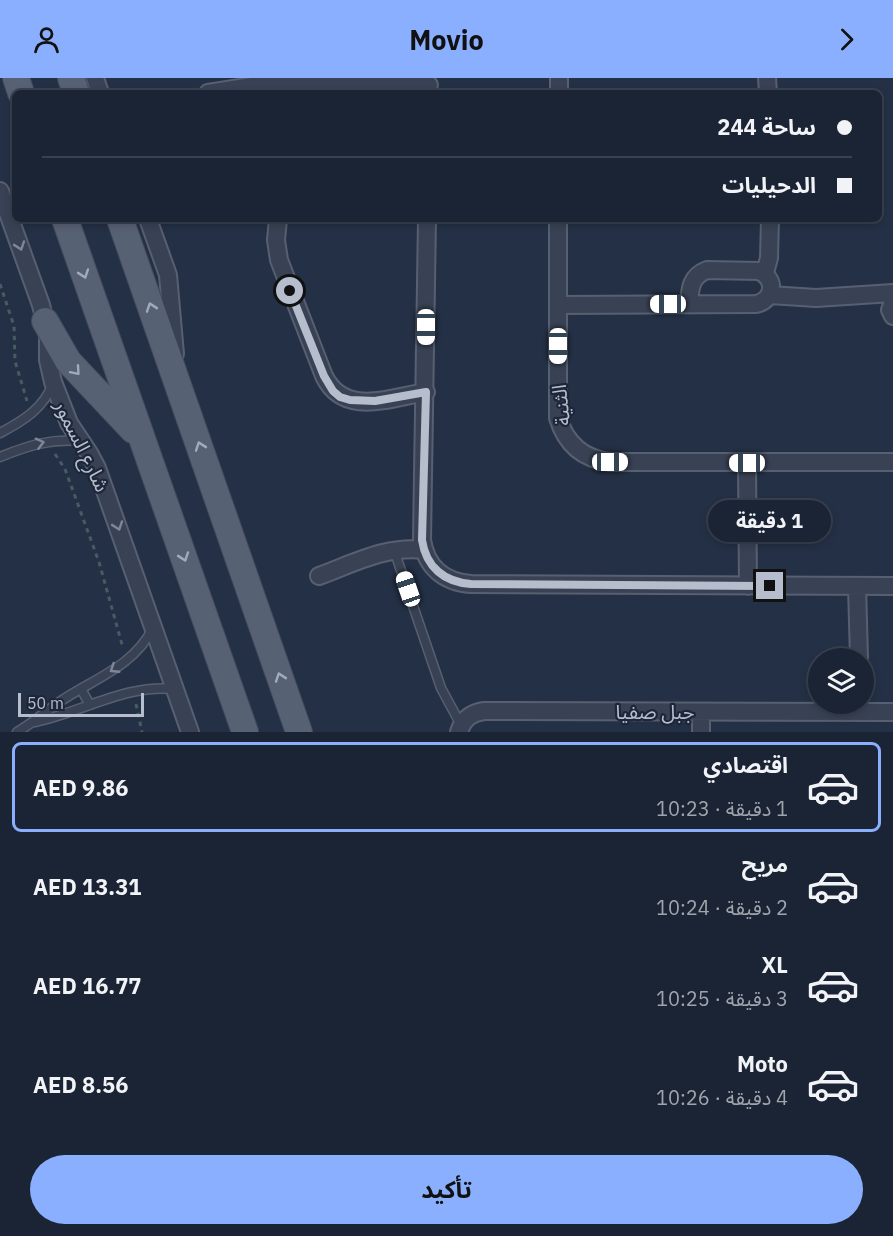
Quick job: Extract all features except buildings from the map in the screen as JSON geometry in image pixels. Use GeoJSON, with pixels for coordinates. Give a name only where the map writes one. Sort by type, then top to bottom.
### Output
{"type":"FeatureCollection","features":[{"type":"Feature","properties":{"kind":"main road"},"geometry":{"type":"LineString","coordinates":[[71,78],[95,88]]}},
{"type":"Feature","properties":{"kind":"main road"},"geometry":{"type":"LineString","coordinates":[[66,222],[245,732]]}},
{"type":"Feature","properties":{"kind":"main road"},"geometry":{"type":"LineString","coordinates":[[121,222],[299,732]]}},
{"type":"Feature","properties":{"kind":"main road"},"geometry":{"type":"LineString","coordinates":[[45,321],[68,361],[120,414],[143,443]]}},
{"type":"Feature","properties":{"kind":"street"},"geometry":{"type":"LineString","coordinates":[[227,90],[276,84],[429,85]]}},
{"type":"Feature","properties":{"kind":"street","name":"شارع السمور"},"geometry":{"type":"LineString","coordinates":[[0,191],[41,305],[48,333],[48,360],[53,382],[69,423],[98,468],[190,732]]}},
{"type":"Feature","properties":{"kind":"street"},"geometry":{"type":"LineString","coordinates":[[149,222],[169,283],[177,382]]}},
{"type":"Feature","properties":{"kind":"street"},"geometry":{"type":"LineString","coordinates":[[278,222],[276,240],[282,270],[324,376],[333,391],[340,397],[363,401],[426,392]]}},
{"type":"Feature","properties":{"kind":"street"},"geometry":{"type":"LineString","coordinates":[[428,222],[422,540],[432,566],[445,578],[462,584],[893,586]]}},
{"type":"Feature","properties":{"kind":"street","name":"الثنية"},"geometry":{"type":"LineString","coordinates":[[558,222],[558,418],[566,437],[580,453],[600,461],[610,462],[893,462]]}},
{"type":"Feature","properties":{"kind":"street"},"geometry":{"type":"LineString","coordinates":[[765,273],[769,258],[770,222]]}},
{"type":"Feature","properties":{"kind":"street"},"geometry":{"type":"LineString","coordinates":[[558,305],[756,304],[762,303],[770,295],[771,283],[765,273],[754,270],[702,272],[691,285],[689,304]]}},
{"type":"Feature","properties":{"kind":"street"},"geometry":{"type":"LineString","coordinates":[[770,295],[816,298],[893,293]]}},
{"type":"Feature","properties":{"kind":"street"},"geometry":{"type":"LineString","coordinates":[[893,302],[890,310],[893,316]]}},
{"type":"Feature","properties":{"kind":"street"},"geometry":{"type":"LineString","coordinates":[[747,463],[748,585]]}},
{"type":"Feature","properties":{"kind":"street"},"geometry":{"type":"LineString","coordinates":[[319,576],[394,550],[424,550]]}},
{"type":"Feature","properties":{"kind":"street"},"geometry":{"type":"LineString","coordinates":[[857,586],[860,648]]}},
{"type":"Feature","properties":{"kind":"street","name":"جبل صفيا"},"geometry":{"type":"LineString","coordinates":[[460,729],[471,715],[484,711],[701,712],[808,709]]}},
{"type":"Feature","properties":{"kind":"street","name":"جبل صفيا"},"geometry":{"type":"LineString","coordinates":[[874,710],[893,712]]}},
{"type":"Feature","properties":{"kind":"street"},"geometry":{"type":"LineString","coordinates":[[701,712],[701,732]]}},
{"type":"Feature","properties":{"kind":"lane"},"geometry":{"type":"LineString","coordinates":[[0,433],[32,414],[45,399],[53,382]]}},
{"type":"Feature","properties":{"kind":"lane"},"geometry":{"type":"LineString","coordinates":[[0,456],[44,442],[81,441]]}},
{"type":"Feature","properties":{"kind":"lane"},"geometry":{"type":"LineString","coordinates":[[394,550],[441,688],[460,729]]}},
{"type":"Feature","properties":{"kind":"lane"},"geometry":{"type":"LineString","coordinates":[[17,732],[35,722],[57,703],[126,662],[142,647],[153,627]]}},
{"type":"Feature","properties":{"kind":"lane"},"geometry":{"type":"LineString","coordinates":[[35,722],[63,715],[132,691],[148,688],[175,689]]}},
{"type":"Feature","properties":{"kind":"lane"},"geometry":{"type":"LineString","coordinates":[[81,689],[90,705]]}},
{"type":"Feature","properties":{"kind":"path"},"geometry":{"type":"LineString","coordinates":[[0,285],[14,326],[15,361],[32,414]]}},
{"type":"Feature","properties":{"kind":"path"},"geometry":{"type":"LineString","coordinates":[[44,442],[62,463],[71,486],[99,562],[126,662]]}},
{"type":"Feature","properties":{"kind":"path"},"geometry":{"type":"LineString","coordinates":[[132,691],[142,732]]}},
{"type":"Feature","properties":{"kind":"route"},"geometry":{"type":"LineString","coordinates":[[290,291],[328,385],[340,397],[350,400],[375,401],[426,392],[422,540],[427,558],[445,578],[462,584],[770,586]]}}]}
